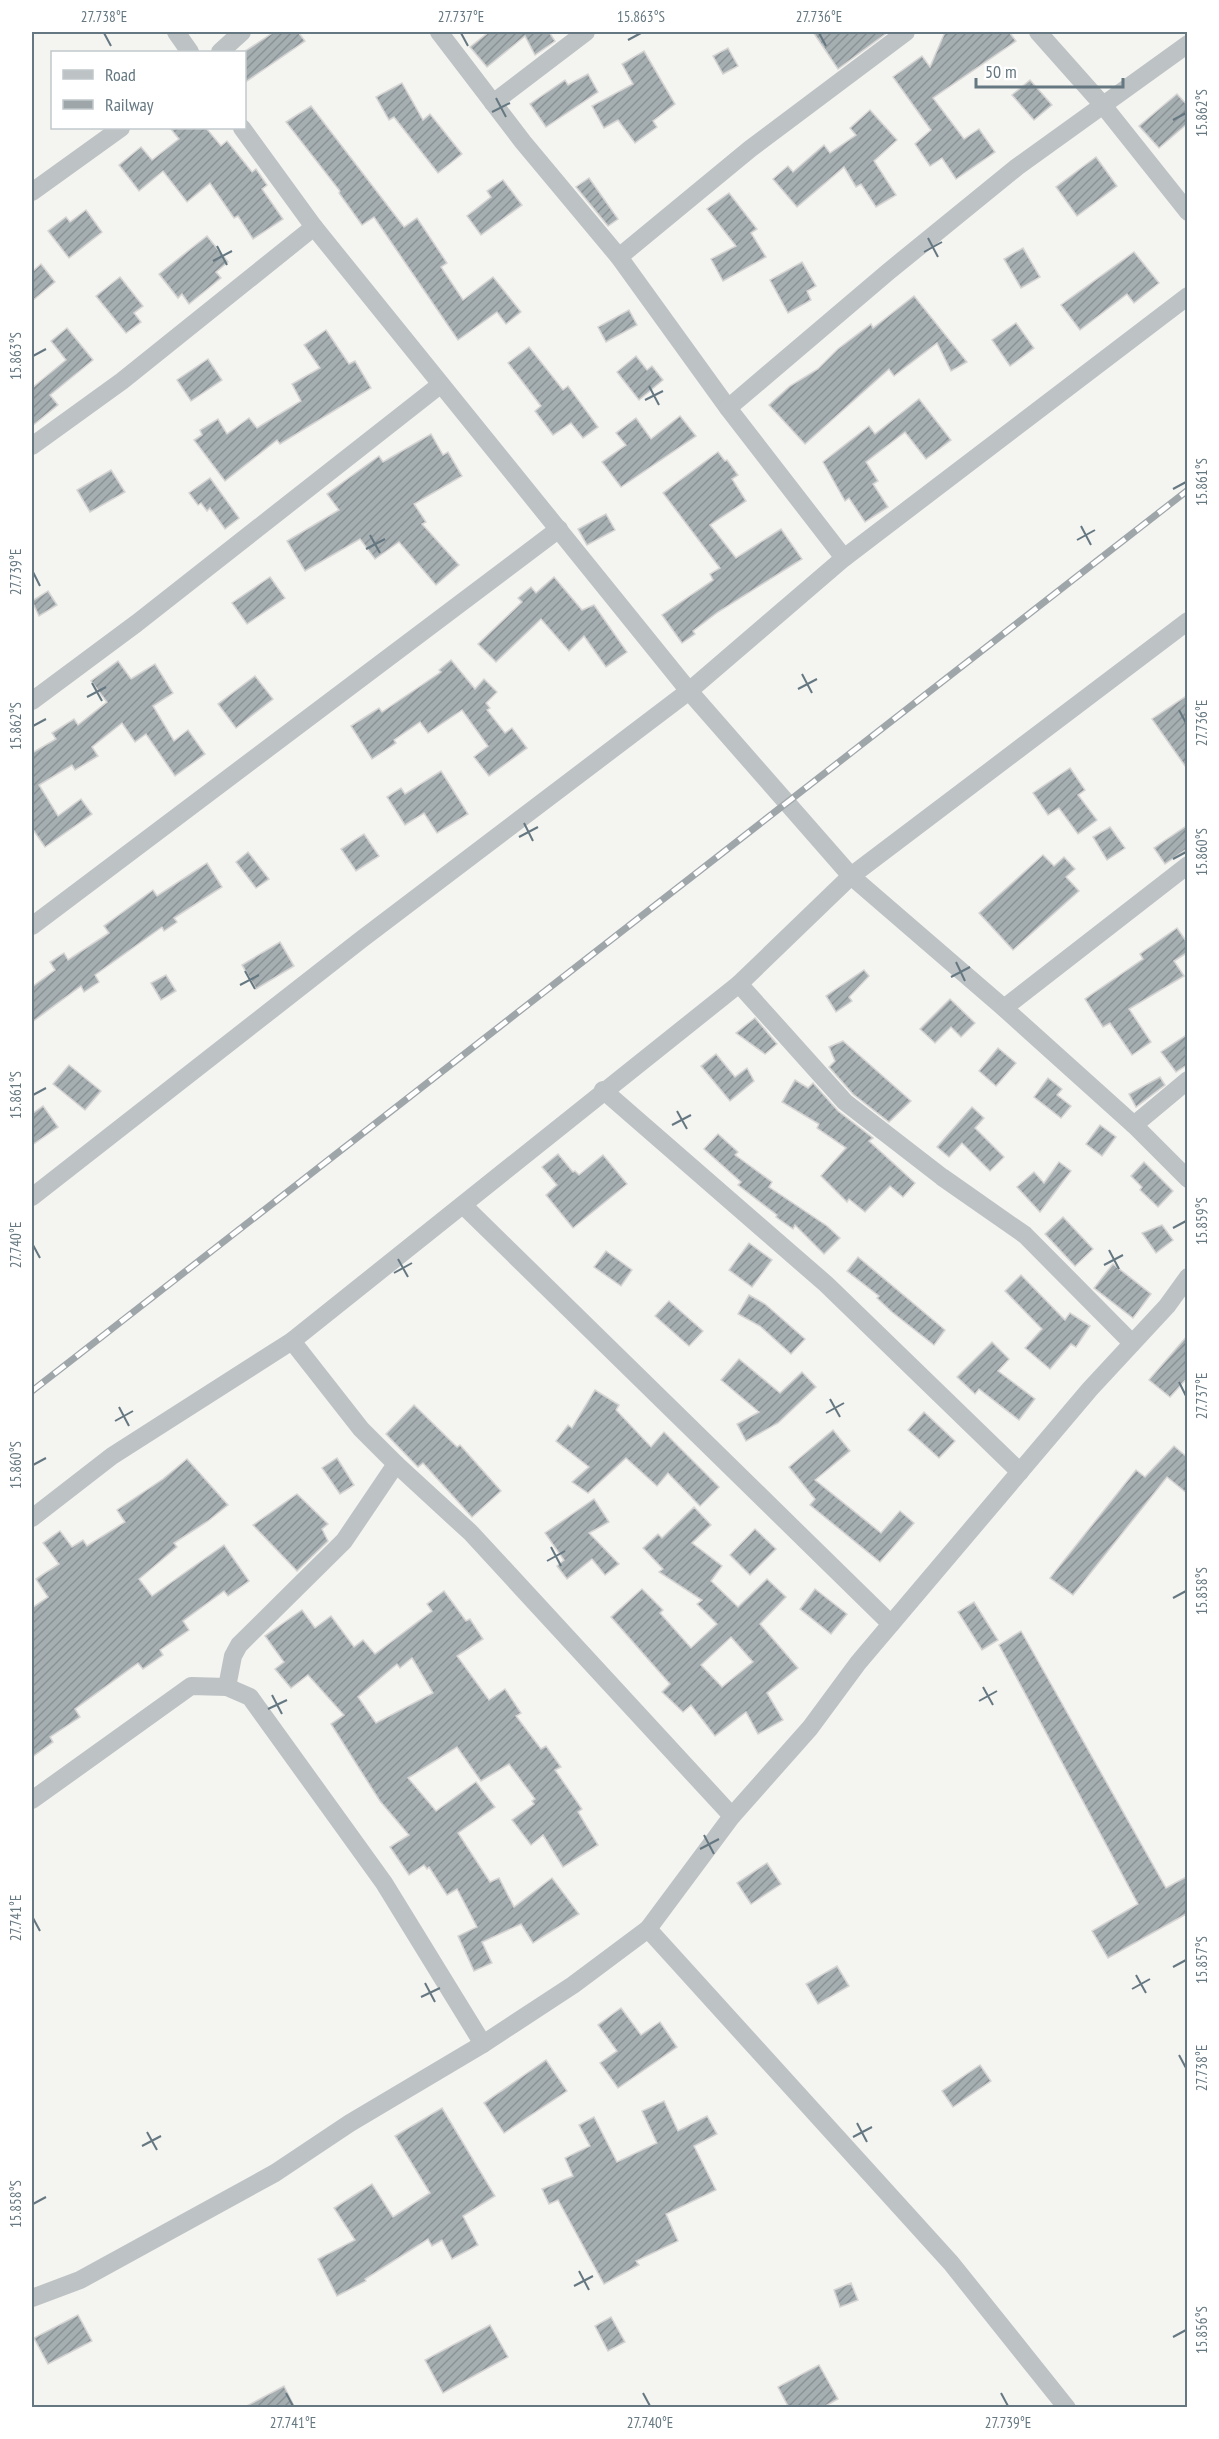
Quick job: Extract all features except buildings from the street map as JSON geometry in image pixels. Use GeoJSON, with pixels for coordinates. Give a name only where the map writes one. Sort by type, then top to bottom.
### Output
{"type":"FeatureCollection","features":[{"type":"Feature","properties":{"kind":"street"},"geometry":{"type":"LineString","coordinates":[[176,32],[189,51]]}},
{"type":"Feature","properties":{"kind":"street"},"geometry":{"type":"LineString","coordinates":[[221,51],[242,32]]}},
{"type":"Feature","properties":{"kind":"street"},"geometry":{"type":"LineString","coordinates":[[439,32],[523,142],[619,257],[728,408],[844,558]]}},
{"type":"Feature","properties":{"kind":"street"},"geometry":{"type":"LineString","coordinates":[[493,102],[586,32]]}},
{"type":"Feature","properties":{"kind":"street"},"geometry":{"type":"LineString","coordinates":[[619,257],[750,149],[906,32]]}},
{"type":"Feature","properties":{"kind":"street"},"geometry":{"type":"LineString","coordinates":[[1038,32],[1102,104],[1188,212]]}},
{"type":"Feature","properties":{"kind":"street"},"geometry":{"type":"LineString","coordinates":[[728,408],[888,272],[1017,167],[1188,44]]}},
{"type":"Feature","properties":{"kind":"street"},"geometry":{"type":"LineString","coordinates":[[32,192],[119,129]]}},
{"type":"Feature","properties":{"kind":"street"},"geometry":{"type":"LineString","coordinates":[[243,129],[314,227],[689,691],[851,876],[1004,1008],[1134,1125],[1188,1179]]}},
{"type":"Feature","properties":{"kind":"street"},"geometry":{"type":"LineString","coordinates":[[32,446],[122,381],[314,227]]}},
{"type":"Feature","properties":{"kind":"street"},"geometry":{"type":"LineString","coordinates":[[32,1197],[362,939],[689,691],[844,558],[1188,296]]}},
{"type":"Feature","properties":{"kind":"street"},"geometry":{"type":"LineString","coordinates":[[32,701],[137,623],[441,385]]}},
{"type":"Feature","properties":{"kind":"street"},"geometry":{"type":"LineString","coordinates":[[32,926],[559,529]]}},
{"type":"Feature","properties":{"kind":"street"},"geometry":{"type":"LineString","coordinates":[[32,1518],[112,1456],[292,1341],[464,1206],[603,1090],[739,984],[851,876],[1188,621]]}},
{"type":"Feature","properties":{"kind":"street"},"geometry":{"type":"LineString","coordinates":[[1004,1008],[1188,865]]}},
{"type":"Feature","properties":{"kind":"street"},"geometry":{"type":"LineString","coordinates":[[739,984],[845,1102],[942,1177],[1025,1235],[1132,1342]]}},
{"type":"Feature","properties":{"kind":"street"},"geometry":{"type":"LineString","coordinates":[[1134,1125],[1188,1080]]}},
{"type":"Feature","properties":{"kind":"street"},"geometry":{"type":"LineString","coordinates":[[603,1090],[826,1284],[1020,1472]]}},
{"type":"Feature","properties":{"kind":"street"},"geometry":{"type":"LineString","coordinates":[[464,1206],[891,1624]]}},
{"type":"Feature","properties":{"kind":"street"},"geometry":{"type":"LineString","coordinates":[[32,2298],[80,2280],[275,2173],[350,2123],[483,2044],[573,1985],[648,1929],[732,1816],[810,1728],[891,1624],[1132,1342],[1167,1306],[1188,1277]]}},
{"type":"Feature","properties":{"kind":"street"},"geometry":{"type":"LineString","coordinates":[[292,1341],[361,1429],[471,1533],[732,1816]]}},
{"type":"Feature","properties":{"kind":"street"},"geometry":{"type":"LineString","coordinates":[[227,1687],[233,1656],[239,1645],[344,1541],[396,1464]]}},
{"type":"Feature","properties":{"kind":"street"},"geometry":{"type":"LineString","coordinates":[[32,1800],[191,1686],[227,1687],[250,1697],[377,1874],[483,2044]]}},
{"type":"Feature","properties":{"kind":"street"},"geometry":{"type":"LineString","coordinates":[[648,1929],[951,2263],[1058,2405]]}},
{"type":"Feature","properties":{"kind":"railway"},"geometry":{"type":"LineString","coordinates":[[32,1391],[1188,490]]}}]}
